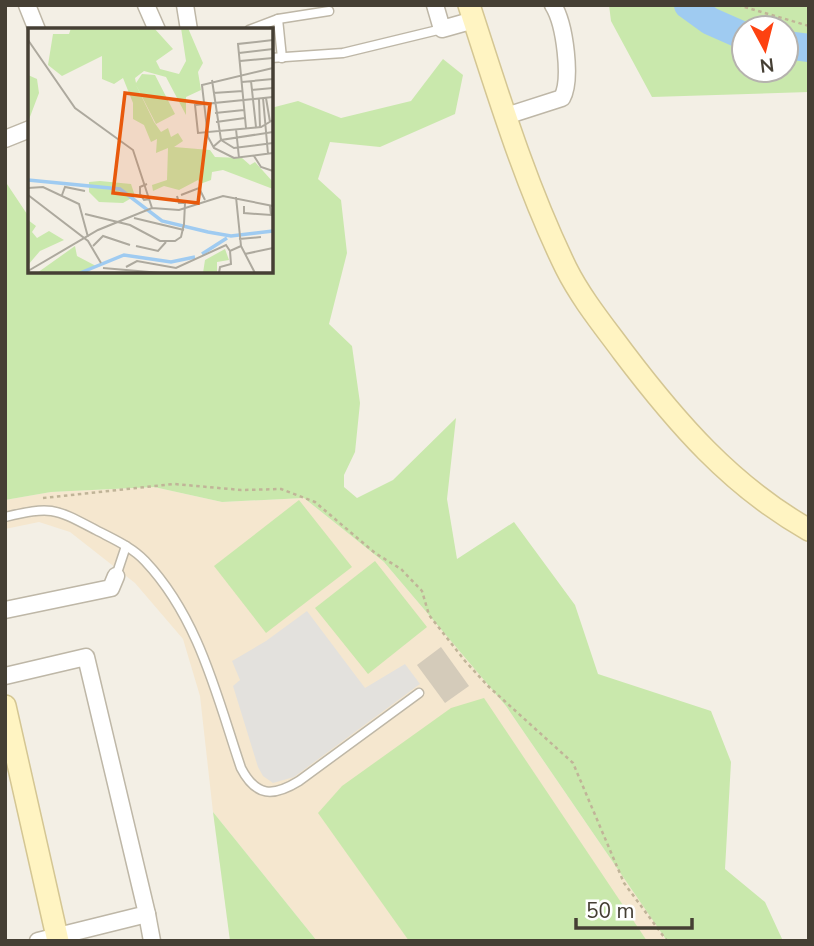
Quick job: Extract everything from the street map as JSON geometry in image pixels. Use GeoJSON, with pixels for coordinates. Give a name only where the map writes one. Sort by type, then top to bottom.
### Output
{"type":"FeatureCollection","features":[{"type":"Feature","properties":{"kind":"street"},"geometry":{"type":"LineString","coordinates":[[27,5],[36,28]]}},
{"type":"Feature","properties":{"kind":"street"},"geometry":{"type":"LineString","coordinates":[[146,5],[156,28]]}},
{"type":"Feature","properties":{"kind":"street"},"geometry":{"type":"LineString","coordinates":[[185,5],[189,28]]}},
{"type":"Feature","properties":{"kind":"street"},"geometry":{"type":"LineString","coordinates":[[435,5],[442,29],[471,13],[529,186],[568,271],[597,318],[675,420],[714,461],[784,516],[809,530]]}},
{"type":"Feature","properties":{"kind":"street"},"geometry":{"type":"LineString","coordinates":[[506,116],[562,98],[568,87],[560,16],[553,5]]}},
{"type":"Feature","properties":{"kind":"street"},"geometry":{"type":"LineString","coordinates":[[5,139],[28,130]]}},
{"type":"Feature","properties":{"kind":"street"},"geometry":{"type":"LineString","coordinates":[[5,610],[111,588],[116,576]]}},
{"type":"Feature","properties":{"kind":"street"},"geometry":{"type":"LineString","coordinates":[[5,676],[86,657],[152,941]]}},
{"type":"Feature","properties":{"kind":"street"},"geometry":{"type":"LineString","coordinates":[[5,706],[51,939],[147,914]]}},
{"type":"Feature","properties":{"kind":"lane"},"geometry":{"type":"LineString","coordinates":[[254,28],[278,19],[329,11]]}},
{"type":"Feature","properties":{"kind":"lane"},"geometry":{"type":"LineString","coordinates":[[278,19],[282,58]]}},
{"type":"Feature","properties":{"kind":"lane"},"geometry":{"type":"LineString","coordinates":[[273,58],[343,52],[442,29]]}},
{"type":"Feature","properties":{"kind":"lane"},"geometry":{"type":"LineString","coordinates":[[5,517],[33,511],[57,510],[126,546],[145,561],[174,600],[201,648],[241,768],[249,784],[260,792],[285,790],[419,693]]}},
{"type":"Feature","properties":{"kind":"lane"},"geometry":{"type":"LineString","coordinates":[[116,576],[126,546]]}},
{"type":"Feature","properties":{"kind":"path"},"geometry":{"type":"LineString","coordinates":[[738,5],[809,26]]}},
{"type":"Feature","properties":{"kind":"path"},"geometry":{"type":"LineString","coordinates":[[34,499],[174,484],[241,490],[281,489],[316,502],[375,553],[401,569],[422,591],[429,615],[465,661],[488,686],[572,763],[624,883],[667,941]]}},
{"type":"Feature","properties":{"kind":"shaded area"},"geometry":{"type":"Polygon","coordinates":[[[154,487],[222,502],[304,498],[384,562],[506,706],[667,941],[317,941],[213,812],[200,696],[183,639],[135,583],[70,532],[39,522],[5,529],[5,500],[51,492],[154,487]]]}},
{"type":"Feature","properties":{"kind":"shaded area"},"geometry":{"type":"Polygon","coordinates":[[[307,611],[365,688],[405,664],[420,684],[294,777],[273,783],[263,776],[258,767],[233,686],[240,680],[232,661],[266,641],[307,611]]]}},
{"type":"Feature","properties":{"kind":"green space"},"geometry":{"type":"Polygon","coordinates":[[[609,5],[809,5],[809,92],[652,97],[611,21],[609,5]]]}},
{"type":"Feature","properties":{"kind":"green space"},"geometry":{"type":"Polygon","coordinates":[[[443,59],[463,75],[455,114],[380,147],[330,142],[318,179],[341,200],[347,253],[329,324],[352,346],[360,403],[355,452],[344,475],[344,487],[357,498],[393,480],[456,418],[447,499],[457,559],[514,522],[575,605],[598,674],[711,711],[731,762],[725,869],[765,902],[783,941],[667,941],[506,706],[384,562],[304,498],[222,502],[154,487],[51,492],[5,500],[5,181],[28,213],[28,273],[273,273],[273,107],[298,101],[341,118],[411,101],[443,59]]]}},
{"type":"Feature","properties":{"kind":"green space"},"geometry":{"type":"Polygon","coordinates":[[[299,500],[352,567],[266,633],[214,566],[299,500]]]}},
{"type":"Feature","properties":{"kind":"green space"},"geometry":{"type":"Polygon","coordinates":[[[375,561],[427,627],[368,674],[315,608],[375,561]]]}},
{"type":"Feature","properties":{"kind":"green space"},"geometry":{"type":"Polygon","coordinates":[[[484,698],[647,941],[409,941],[318,813],[342,786],[451,708],[484,698]]]}},
{"type":"Feature","properties":{"kind":"green space"},"geometry":{"type":"Polygon","coordinates":[[[213,812],[317,941],[230,941],[213,812]]]}},
{"type":"Feature","properties":{"kind":"building"},"geometry":{"type":"Polygon","coordinates":[[[441,647],[469,686],[445,703],[417,665],[441,647]]]}},
{"type":"Feature","properties":{"kind":"waterway"},"geometry":{"type":"LineString","coordinates":[[688,5],[710,21],[730,30]]}},
{"type":"Feature","properties":{"kind":"waterway"},"geometry":{"type":"LineString","coordinates":[[800,47],[809,48]]}}]}
